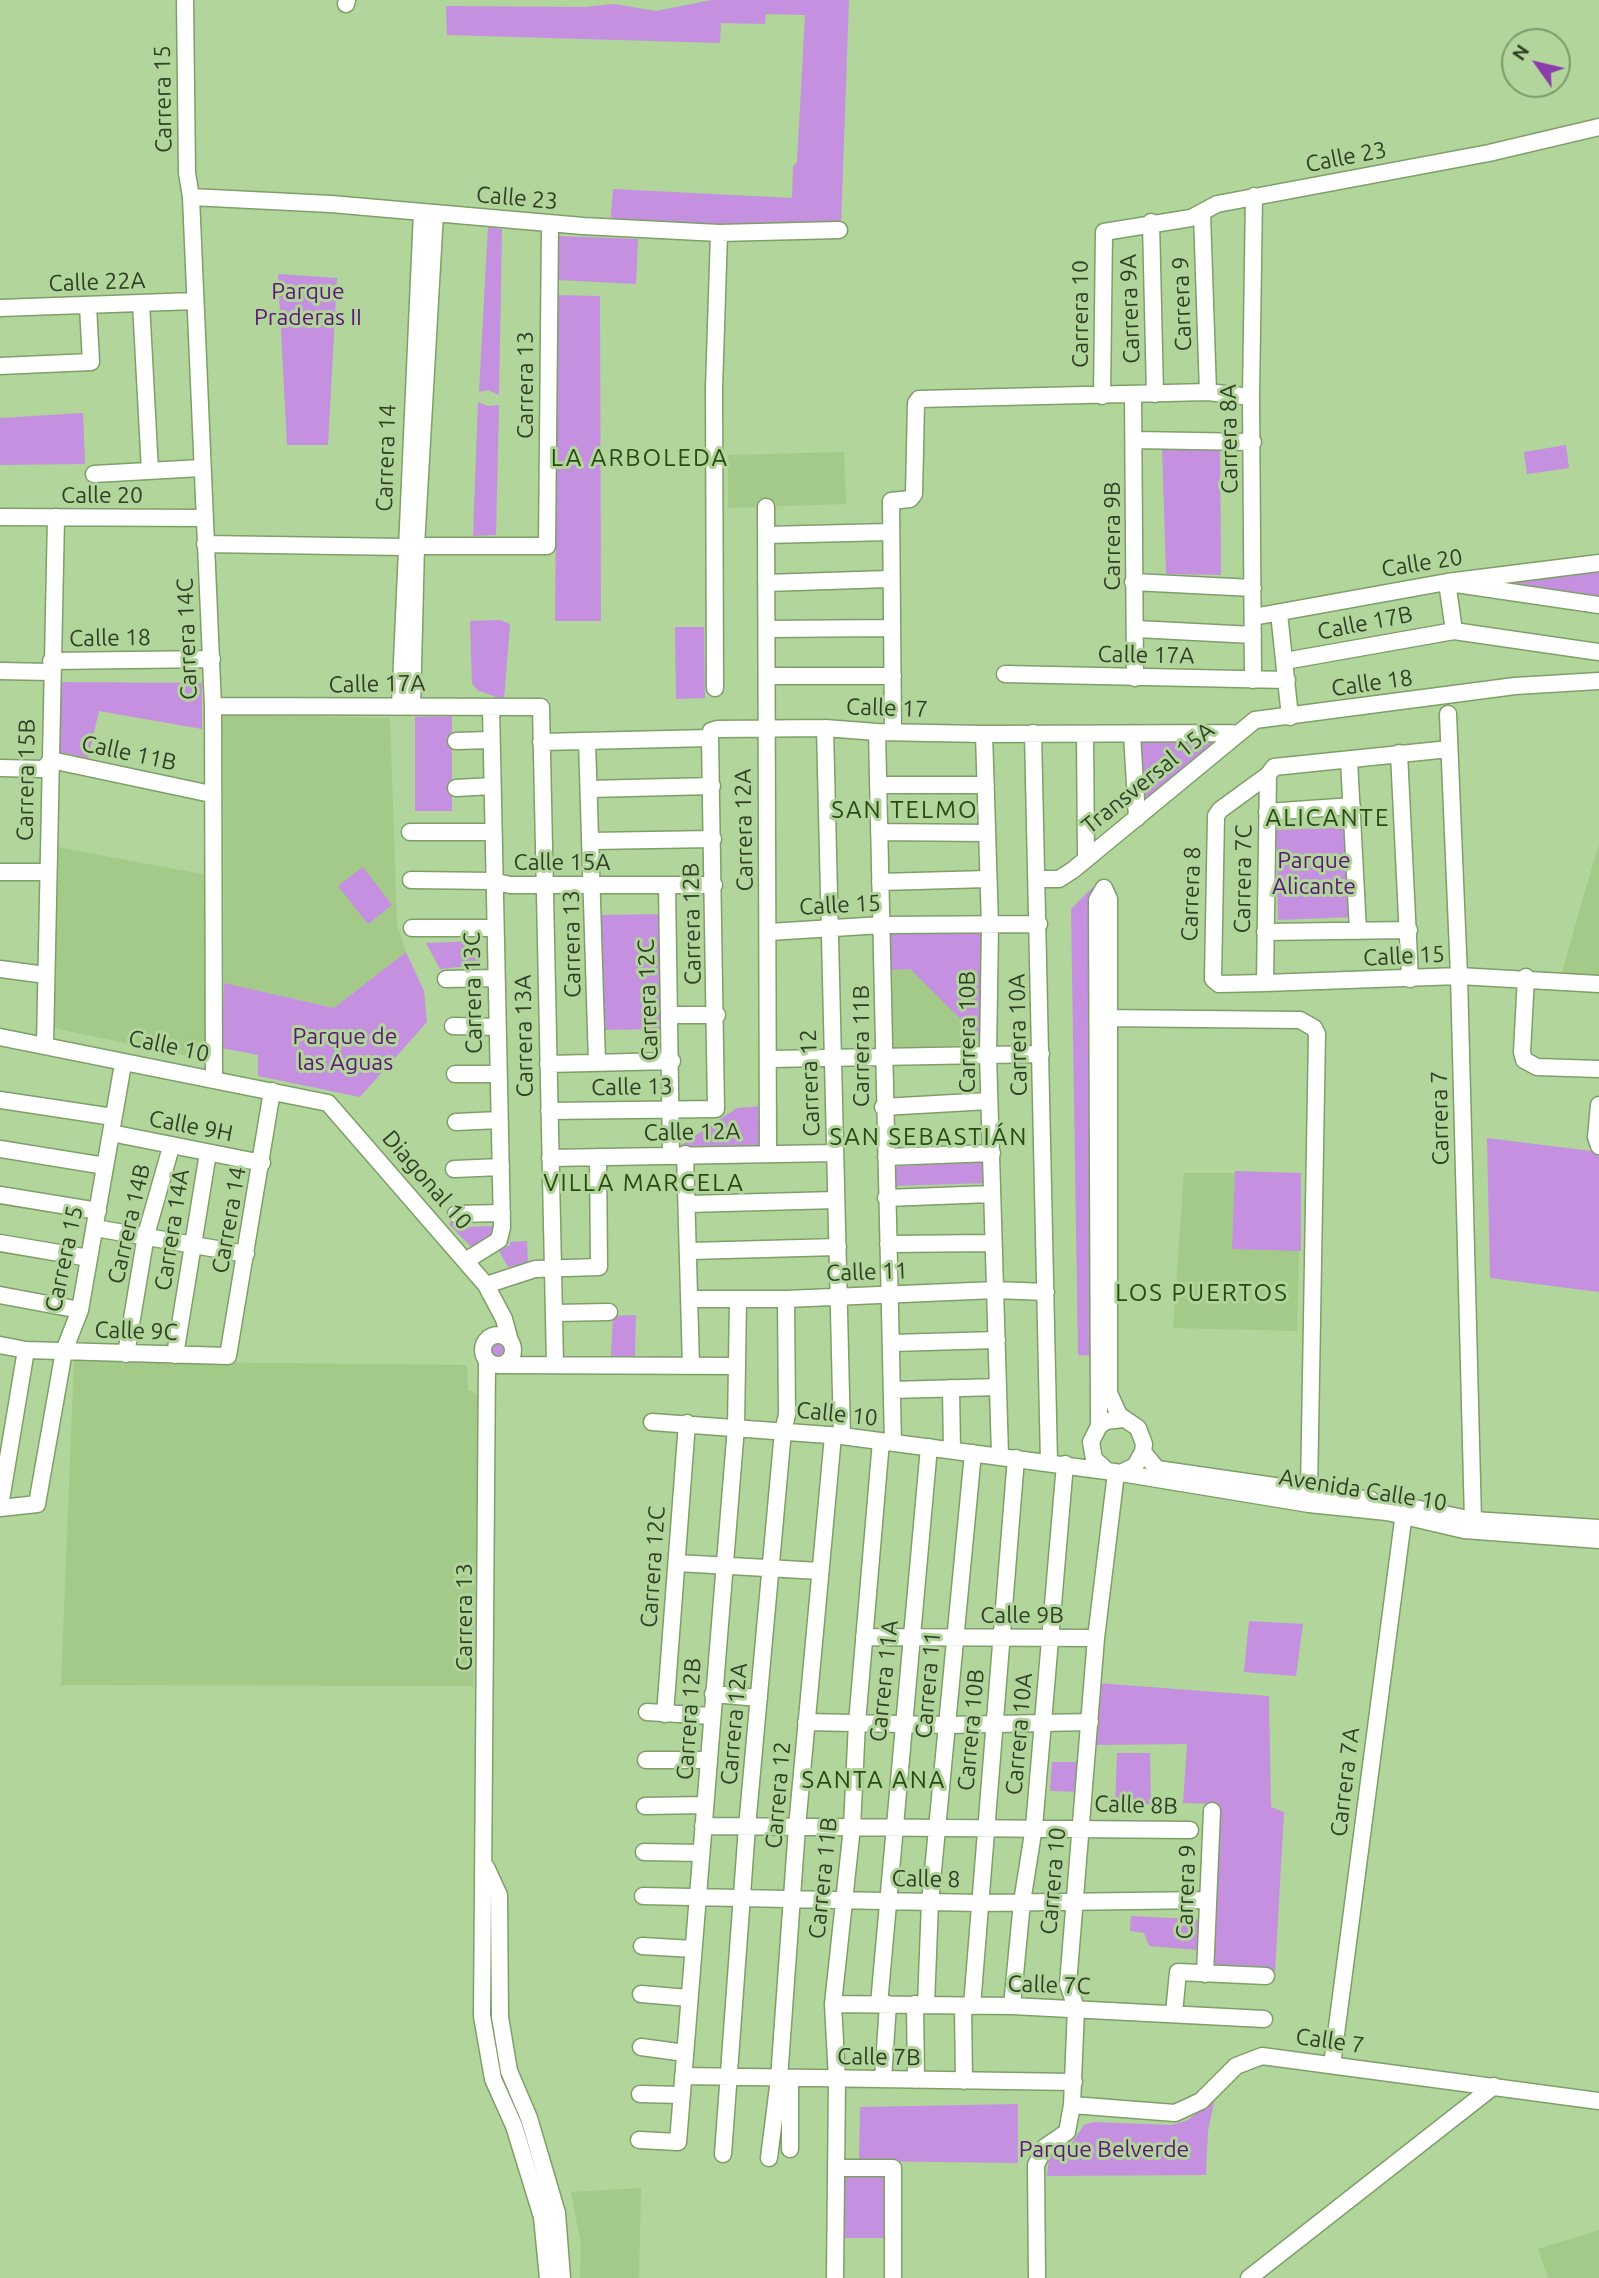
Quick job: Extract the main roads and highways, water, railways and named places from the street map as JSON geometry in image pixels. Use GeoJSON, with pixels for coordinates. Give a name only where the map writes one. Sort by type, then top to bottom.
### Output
{"type":"FeatureCollection","features":[{"type":"Feature","properties":{"kind":"district","name":"LA ARBOLEDA"},"geometry":{"type":"Point","coordinates":[640,458]}},
{"type":"Feature","properties":{"kind":"district","name":"SAN TELMO"},"geometry":{"type":"Point","coordinates":[905,810]}},
{"type":"Feature","properties":{"kind":"district","name":"ALICANTE"},"geometry":{"type":"Point","coordinates":[1328,818]}},
{"type":"Feature","properties":{"kind":"district","name":"SAN SEBASTIÁN"},"geometry":{"type":"Point","coordinates":[929,1137]}},
{"type":"Feature","properties":{"kind":"district","name":"VILLA MARCELA"},"geometry":{"type":"Point","coordinates":[644,1183]}},
{"type":"Feature","properties":{"kind":"district","name":"LOS PUERTOS"},"geometry":{"type":"Point","coordinates":[1202,1293]}},
{"type":"Feature","properties":{"kind":"district","name":"SANTA ANA"},"geometry":{"type":"Point","coordinates":[874,1780]}},
{"type":"Feature","properties":{"kind":"park label","name":"Parque Praderas II"},"geometry":{"type":"Point","coordinates":[308,304]}},
{"type":"Feature","properties":{"kind":"park label","name":"Parque Alicante"},"geometry":{"type":"Point","coordinates":[1314,873]}},
{"type":"Feature","properties":{"kind":"park label","name":"Parque de las Aguas"},"geometry":{"type":"Point","coordinates":[345,1049]}},
{"type":"Feature","properties":{"kind":"park label","name":"Parque Belverde"},"geometry":{"type":"Point","coordinates":[1104,2149]}}]}
